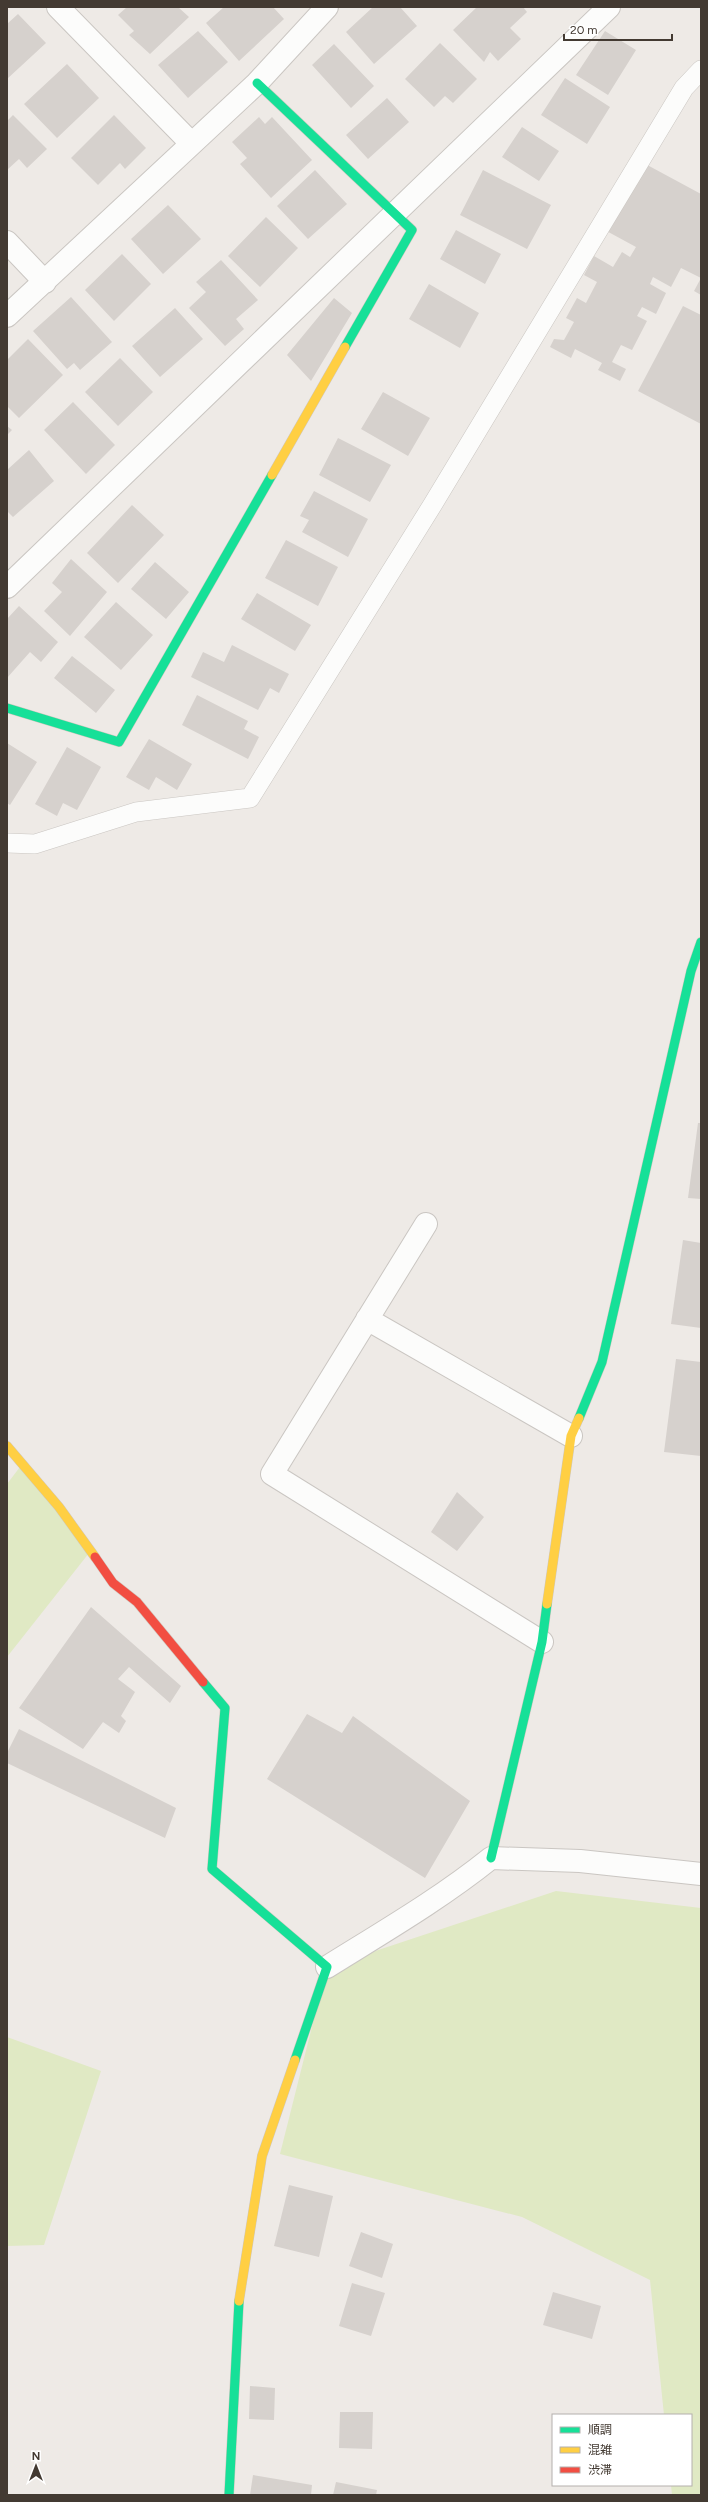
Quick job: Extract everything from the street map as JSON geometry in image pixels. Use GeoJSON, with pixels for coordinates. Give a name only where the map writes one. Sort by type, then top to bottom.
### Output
{"type":"FeatureCollection","features":[{"type":"Feature","properties":{"kind":"street"},"geometry":{"type":"LineString","coordinates":[[58,7],[191,143]]}},
{"type":"Feature","properties":{"kind":"street"},"geometry":{"type":"LineString","coordinates":[[7,316],[256,83],[327,7]]}},
{"type":"Feature","properties":{"kind":"street"},"geometry":{"type":"LineString","coordinates":[[7,587],[609,7]]}},
{"type":"Feature","properties":{"kind":"street"},"geometry":{"type":"LineString","coordinates":[[7,708],[119,742],[412,230],[256,83]]}},
{"type":"Feature","properties":{"kind":"street"},"geometry":{"type":"LineString","coordinates":[[7,242],[45,282]]}},
{"type":"Feature","properties":{"kind":"street"},"geometry":{"type":"LineString","coordinates":[[229,2495],[239,2303],[262,2156],[328,1967],[471,1874],[490,1858],[542,1642],[571,1436],[602,1362],[691,971],[701,942]]}},
{"type":"Feature","properties":{"kind":"street"},"geometry":{"type":"LineString","coordinates":[[426,1224],[272,1474],[542,1642]]}},
{"type":"Feature","properties":{"kind":"street"},"geometry":{"type":"LineString","coordinates":[[367,1319],[571,1436]]}},
{"type":"Feature","properties":{"kind":"street"},"geometry":{"type":"LineString","coordinates":[[7,1446],[60,1507],[113,1583],[137,1602],[224,1708],[212,1869],[328,1967]]}},
{"type":"Feature","properties":{"kind":"street"},"geometry":{"type":"LineString","coordinates":[[490,1858],[580,1861],[701,1874]]}},
{"type":"Feature","properties":{"kind":"lane"},"geometry":{"type":"LineString","coordinates":[[7,843],[35,844],[136,812],[250,798],[433,504],[684,88],[701,70]]}},
{"type":"Feature","properties":{"kind":"green space"},"geometry":{"type":"Polygon","coordinates":[[[23,1463],[93,1548],[7,1657],[7,1484],[23,1463]]]}},
{"type":"Feature","properties":{"kind":"green space"},"geometry":{"type":"Polygon","coordinates":[[[556,1891],[701,1908],[701,2495],[672,2495],[671,2486],[692,2486],[692,2414],[664,2414],[650,2280],[522,2217],[280,2154],[327,1967],[556,1891]]]}},
{"type":"Feature","properties":{"kind":"green space"},"geometry":{"type":"Polygon","coordinates":[[[7,2037],[101,2071],[44,2245],[7,2246],[7,2037]]]}},
{"type":"Feature","properties":{"kind":"building"},"geometry":{"type":"Polygon","coordinates":[[[127,7],[178,7],[189,17],[150,54],[129,35],[134,31],[118,15],[127,7]]]}},
{"type":"Feature","properties":{"kind":"building"},"geometry":{"type":"Polygon","coordinates":[[[224,7],[273,7],[284,19],[239,61],[206,23],[224,7]]]}},
{"type":"Feature","properties":{"kind":"building"},"geometry":{"type":"Polygon","coordinates":[[[373,7],[400,7],[417,26],[374,64],[346,32],[373,7]]]}},
{"type":"Feature","properties":{"kind":"building"},"geometry":{"type":"Polygon","coordinates":[[[477,7],[523,7],[527,12],[510,28],[521,39],[498,61],[490,52],[484,62],[453,30],[477,7]]]}},
{"type":"Feature","properties":{"kind":"building"},"geometry":{"type":"Polygon","coordinates":[[[18,14],[46,43],[7,79],[7,24],[18,14]]]}},
{"type":"Feature","properties":{"kind":"building"},"geometry":{"type":"Polygon","coordinates":[[[198,31],[228,62],[188,98],[158,65],[198,31]]]}},
{"type":"Feature","properties":{"kind":"building"},"geometry":{"type":"Polygon","coordinates":[[[605,31],[636,50],[608,95],[576,75],[605,31]]]}},
{"type":"Feature","properties":{"kind":"building"},"geometry":{"type":"Polygon","coordinates":[[[440,43],[477,79],[453,103],[445,96],[434,107],[405,79],[440,43]]]}},
{"type":"Feature","properties":{"kind":"building"},"geometry":{"type":"Polygon","coordinates":[[[334,44],[374,86],[351,108],[312,65],[334,44]]]}},
{"type":"Feature","properties":{"kind":"building"},"geometry":{"type":"Polygon","coordinates":[[[67,64],[99,98],[57,138],[24,104],[67,64]]]}},
{"type":"Feature","properties":{"kind":"building"},"geometry":{"type":"Polygon","coordinates":[[[565,78],[610,107],[587,144],[541,115],[565,78]]]}},
{"type":"Feature","properties":{"kind":"building"},"geometry":{"type":"Polygon","coordinates":[[[387,98],[409,122],[368,159],[346,135],[387,98]]]}},
{"type":"Feature","properties":{"kind":"building"},"geometry":{"type":"Polygon","coordinates":[[[13,115],[47,149],[27,168],[19,159],[7,170],[7,121],[13,115]]]}},
{"type":"Feature","properties":{"kind":"building"},"geometry":{"type":"Polygon","coordinates":[[[114,115],[146,148],[125,169],[120,163],[98,185],[71,158],[114,115]]]}},
{"type":"Feature","properties":{"kind":"building"},"geometry":{"type":"Polygon","coordinates":[[[259,117],[265,124],[272,117],[312,160],[271,198],[240,164],[247,158],[232,142],[259,117]]]}},
{"type":"Feature","properties":{"kind":"building"},"geometry":{"type":"Polygon","coordinates":[[[522,127],[559,151],[539,181],[502,157],[522,127]]]}},
{"type":"Feature","properties":{"kind":"building"},"geometry":{"type":"Polygon","coordinates":[[[638,160],[701,194],[701,278],[681,268],[671,287],[653,277],[650,284],[666,293],[656,314],[642,307],[637,316],[647,321],[632,350],[621,345],[612,362],[626,369],[620,381],[598,370],[602,363],[575,349],[571,358],[550,347],[554,339],[564,340],[574,322],[566,318],[577,298],[586,303],[597,282],[584,275],[594,256],[613,267],[622,252],[630,257],[636,247],[601,228],[638,160]]]}},
{"type":"Feature","properties":{"kind":"building"},"geometry":{"type":"Polygon","coordinates":[[[315,170],[347,204],[308,239],[277,206],[315,170]]]}},
{"type":"Feature","properties":{"kind":"building"},"geometry":{"type":"Polygon","coordinates":[[[483,170],[551,205],[527,249],[460,215],[483,170]]]}},
{"type":"Feature","properties":{"kind":"building"},"geometry":{"type":"Polygon","coordinates":[[[168,205],[201,239],[163,274],[131,239],[168,205]]]}},
{"type":"Feature","properties":{"kind":"building"},"geometry":{"type":"Polygon","coordinates":[[[266,217],[298,248],[260,287],[228,256],[266,217]]]}},
{"type":"Feature","properties":{"kind":"building"},"geometry":{"type":"Polygon","coordinates":[[[456,230],[501,254],[485,284],[440,259],[456,230]]]}},
{"type":"Feature","properties":{"kind":"building"},"geometry":{"type":"Polygon","coordinates":[[[122,254],[151,284],[114,321],[85,290],[122,254]]]}},
{"type":"Feature","properties":{"kind":"building"},"geometry":{"type":"Polygon","coordinates":[[[221,260],[258,300],[236,319],[244,329],[225,346],[189,308],[206,292],[196,282],[221,260]]]}},
{"type":"Feature","properties":{"kind":"building"},"geometry":{"type":"Polygon","coordinates":[[[701,278],[701,295],[694,291],[701,278]]]}},
{"type":"Feature","properties":{"kind":"building"},"geometry":{"type":"Polygon","coordinates":[[[429,284],[479,313],[460,348],[409,319],[429,284]]]}},
{"type":"Feature","properties":{"kind":"building"},"geometry":{"type":"Polygon","coordinates":[[[71,297],[112,342],[80,370],[74,363],[67,369],[33,331],[71,297]]]}},
{"type":"Feature","properties":{"kind":"building"},"geometry":{"type":"Polygon","coordinates":[[[334,298],[352,313],[311,381],[287,355],[334,298]]]}},
{"type":"Feature","properties":{"kind":"building"},"geometry":{"type":"Polygon","coordinates":[[[683,306],[701,315],[701,424],[638,391],[683,306]]]}},
{"type":"Feature","properties":{"kind":"building"},"geometry":{"type":"Polygon","coordinates":[[[175,308],[203,339],[160,377],[132,346],[175,308]]]}},
{"type":"Feature","properties":{"kind":"building"},"geometry":{"type":"Polygon","coordinates":[[[28,339],[63,375],[19,418],[7,406],[7,360],[28,339]]]}},
{"type":"Feature","properties":{"kind":"building"},"geometry":{"type":"Polygon","coordinates":[[[120,358],[153,392],[118,426],[85,392],[120,358]]]}},
{"type":"Feature","properties":{"kind":"building"},"geometry":{"type":"Polygon","coordinates":[[[383,392],[430,418],[408,456],[361,429],[383,392]]]}},
{"type":"Feature","properties":{"kind":"building"},"geometry":{"type":"Polygon","coordinates":[[[73,402],[115,445],[86,474],[44,430],[73,402]]]}},
{"type":"Feature","properties":{"kind":"building"},"geometry":{"type":"Polygon","coordinates":[[[7,426],[12,430],[7,435],[7,426]]]}},
{"type":"Feature","properties":{"kind":"building"},"geometry":{"type":"Polygon","coordinates":[[[338,438],[391,465],[370,502],[319,475],[338,438]]]}},
{"type":"Feature","properties":{"kind":"building"},"geometry":{"type":"Polygon","coordinates":[[[29,450],[54,481],[13,517],[7,511],[7,470],[29,450]]]}},
{"type":"Feature","properties":{"kind":"building"},"geometry":{"type":"Polygon","coordinates":[[[314,491],[368,519],[348,557],[302,532],[309,520],[300,516],[314,491]]]}},
{"type":"Feature","properties":{"kind":"building"},"geometry":{"type":"Polygon","coordinates":[[[132,505],[164,535],[118,583],[87,553],[132,505]]]}},
{"type":"Feature","properties":{"kind":"building"},"geometry":{"type":"Polygon","coordinates":[[[286,540],[338,567],[318,606],[265,578],[286,540]]]}},
{"type":"Feature","properties":{"kind":"building"},"geometry":{"type":"Polygon","coordinates":[[[71,559],[107,592],[70,636],[44,611],[62,592],[52,583],[71,559]]]}},
{"type":"Feature","properties":{"kind":"building"},"geometry":{"type":"Polygon","coordinates":[[[155,562],[189,592],[166,619],[131,589],[155,562]]]}},
{"type":"Feature","properties":{"kind":"building"},"geometry":{"type":"Polygon","coordinates":[[[257,593],[311,625],[295,651],[241,619],[257,593]]]}},
{"type":"Feature","properties":{"kind":"building"},"geometry":{"type":"Polygon","coordinates":[[[116,602],[153,635],[121,670],[84,637],[116,602]]]}},
{"type":"Feature","properties":{"kind":"building"},"geometry":{"type":"Polygon","coordinates":[[[19,606],[58,642],[41,662],[30,652],[7,678],[7,619],[19,606]]]}},
{"type":"Feature","properties":{"kind":"building"},"geometry":{"type":"Polygon","coordinates":[[[232,645],[289,674],[279,693],[270,688],[258,710],[191,677],[203,652],[224,662],[232,645]]]}},
{"type":"Feature","properties":{"kind":"building"},"geometry":{"type":"Polygon","coordinates":[[[72,656],[115,690],[96,713],[54,678],[72,656]]]}},
{"type":"Feature","properties":{"kind":"building"},"geometry":{"type":"Polygon","coordinates":[[[197,695],[248,721],[244,729],[259,737],[248,759],[182,725],[197,695]]]}},
{"type":"Feature","properties":{"kind":"building"},"geometry":{"type":"Polygon","coordinates":[[[149,739],[192,764],[177,790],[156,777],[149,790],[126,777],[149,739]]]}},
{"type":"Feature","properties":{"kind":"building"},"geometry":{"type":"Polygon","coordinates":[[[7,743],[37,762],[10,805],[7,803],[7,743]]]}},
{"type":"Feature","properties":{"kind":"building"},"geometry":{"type":"Polygon","coordinates":[[[67,747],[101,767],[77,810],[63,803],[57,816],[35,804],[67,747]]]}},
{"type":"Feature","properties":{"kind":"building"},"geometry":{"type":"Polygon","coordinates":[[[698,1123],[701,1123],[701,1199],[688,1198],[698,1123]]]}},
{"type":"Feature","properties":{"kind":"building"},"geometry":{"type":"Polygon","coordinates":[[[683,1240],[701,1243],[701,1328],[671,1324],[683,1240]]]}},
{"type":"Feature","properties":{"kind":"building"},"geometry":{"type":"Polygon","coordinates":[[[676,1359],[701,1362],[701,1456],[664,1452],[676,1359]]]}},
{"type":"Feature","properties":{"kind":"building"},"geometry":{"type":"Polygon","coordinates":[[[457,1492],[484,1517],[457,1551],[431,1532],[457,1492]]]}},
{"type":"Feature","properties":{"kind":"building"},"geometry":{"type":"Polygon","coordinates":[[[91,1607],[181,1686],[170,1703],[129,1667],[118,1679],[135,1692],[121,1716],[126,1721],[119,1733],[103,1722],[83,1749],[19,1708],[91,1607]]]}},
{"type":"Feature","properties":{"kind":"building"},"geometry":{"type":"Polygon","coordinates":[[[307,1714],[342,1733],[353,1716],[470,1801],[425,1878],[267,1779],[307,1714]]]}},
{"type":"Feature","properties":{"kind":"building"},"geometry":{"type":"Polygon","coordinates":[[[19,1729],[176,1808],[165,1838],[7,1763],[7,1753],[19,1729]]]}},
{"type":"Feature","properties":{"kind":"building"},"geometry":{"type":"Polygon","coordinates":[[[289,2185],[333,2196],[319,2257],[274,2246],[289,2185]]]}},
{"type":"Feature","properties":{"kind":"building"},"geometry":{"type":"Polygon","coordinates":[[[361,2232],[393,2244],[382,2278],[349,2266],[361,2232]]]}},
{"type":"Feature","properties":{"kind":"building"},"geometry":{"type":"Polygon","coordinates":[[[352,2283],[385,2293],[371,2336],[339,2326],[352,2283]]]}},
{"type":"Feature","properties":{"kind":"building"},"geometry":{"type":"Polygon","coordinates":[[[553,2292],[601,2306],[592,2339],[543,2325],[553,2292]]]}},
{"type":"Feature","properties":{"kind":"building"},"geometry":{"type":"Polygon","coordinates":[[[250,2386],[275,2388],[274,2420],[249,2419],[250,2386]]]}},
{"type":"Feature","properties":{"kind":"building"},"geometry":{"type":"Polygon","coordinates":[[[340,2412],[373,2412],[372,2449],[339,2448],[340,2412]]]}},
{"type":"Feature","properties":{"kind":"building"},"geometry":{"type":"Polygon","coordinates":[[[253,2475],[312,2485],[311,2495],[250,2495],[253,2475]]]}},
{"type":"Feature","properties":{"kind":"building"},"geometry":{"type":"Polygon","coordinates":[[[336,2482],[377,2490],[376,2495],[333,2495],[336,2482]]]}},
{"type":"Feature","properties":{"kind":"traffic: fast"},"geometry":{"type":"LineString","coordinates":[[257,83],[412,230],[345,347]]}},
{"type":"Feature","properties":{"kind":"traffic: fast"},"geometry":{"type":"LineString","coordinates":[[7,708],[119,742],[272,475]]}},
{"type":"Feature","properties":{"kind":"traffic: fast"},"geometry":{"type":"LineString","coordinates":[[579,1418],[602,1362],[691,971],[701,942]]}},
{"type":"Feature","properties":{"kind":"traffic: fast"},"geometry":{"type":"LineString","coordinates":[[491,1858],[542,1642],[547,1604]]}},
{"type":"Feature","properties":{"kind":"traffic: fast"},"geometry":{"type":"LineString","coordinates":[[203,1682],[225,1708],[212,1869],[327,1967],[295,2060]]}},
{"type":"Feature","properties":{"kind":"traffic: fast"},"geometry":{"type":"LineString","coordinates":[[229,2495],[239,2301]]}},
{"type":"Feature","properties":{"kind":"traffic: slow"},"geometry":{"type":"LineString","coordinates":[[272,475],[345,347]]}},
{"type":"Feature","properties":{"kind":"traffic: slow"},"geometry":{"type":"LineString","coordinates":[[547,1604],[571,1436],[579,1418]]}},
{"type":"Feature","properties":{"kind":"traffic: slow"},"geometry":{"type":"LineString","coordinates":[[7,1446],[59,1507],[95,1557]]}},
{"type":"Feature","properties":{"kind":"traffic: slow"},"geometry":{"type":"LineString","coordinates":[[239,2301],[262,2156],[295,2060]]}},
{"type":"Feature","properties":{"kind":"traffic: jam"},"geometry":{"type":"LineString","coordinates":[[95,1557],[113,1583],[137,1602],[203,1682]]}}]}
